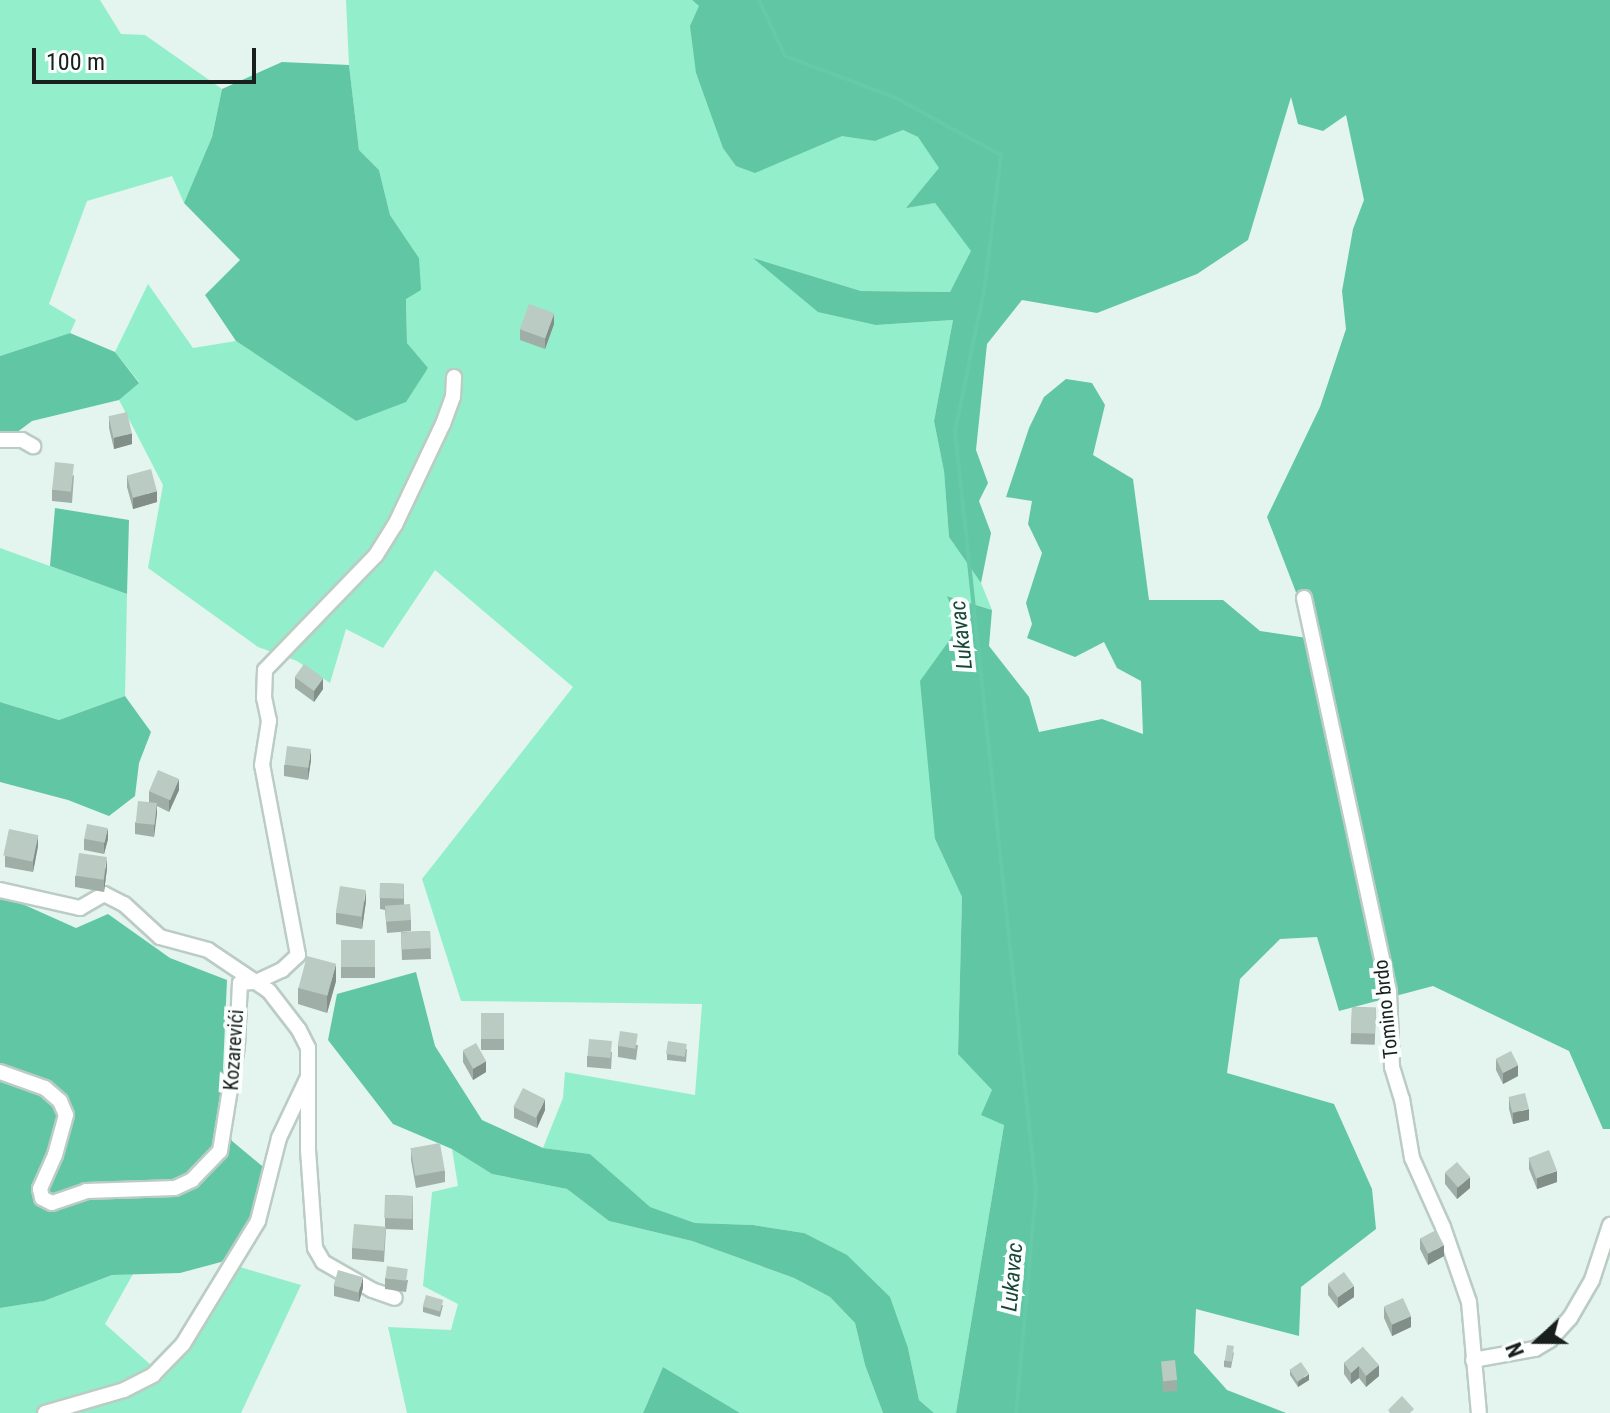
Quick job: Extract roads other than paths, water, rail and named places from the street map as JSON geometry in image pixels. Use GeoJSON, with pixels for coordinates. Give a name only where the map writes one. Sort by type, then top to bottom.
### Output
{"type":"FeatureCollection","features":[{"type":"Feature","properties":{"kind":"street"},"geometry":{"type":"LineString","coordinates":[[0,890],[80,908],[104,894],[124,904],[160,937],[208,950],[256,982],[282,970],[298,955],[262,765],[269,721],[264,698],[265,670],[376,555],[395,525],[443,424],[453,397],[454,377]]}},
{"type":"Feature","properties":{"kind":"street"},"geometry":{"type":"LineString","coordinates":[[0,440],[22,440],[33,446]]}},
{"type":"Feature","properties":{"kind":"street","name":"Tomino brdo"},"geometry":{"type":"LineString","coordinates":[[1304,598],[1389,992],[1392,1067],[1402,1099],[1412,1158],[1443,1227],[1469,1302],[1479,1413]]}},
{"type":"Feature","properties":{"kind":"street","name":"Kozarevići"},"geometry":{"type":"LineString","coordinates":[[0,1072],[45,1088],[60,1101],[66,1115],[55,1155],[40,1189],[42,1198],[52,1203],[86,1191],[175,1188],[192,1180],[220,1151],[237,1046],[240,983],[256,982],[269,991],[299,1030],[308,1048],[308,1150],[315,1248],[323,1262],[372,1290],[395,1298]]}},
{"type":"Feature","properties":{"kind":"street"},"geometry":{"type":"LineString","coordinates":[[45,1413],[124,1390],[153,1375],[183,1344],[258,1221],[279,1138],[310,1071]]}},
{"type":"Feature","properties":{"kind":"street"},"geometry":{"type":"LineString","coordinates":[[1473,1360],[1535,1349],[1550,1340],[1570,1318],[1592,1280],[1610,1225]]}},
{"type":"Feature","properties":{"kind":"waterway","name":"Lukavac"},"geometry":{"type":"LineString","coordinates":[[759,0],[785,56],[894,97],[1001,155],[984,291],[955,431],[1036,1190],[1016,1413]]}}]}
